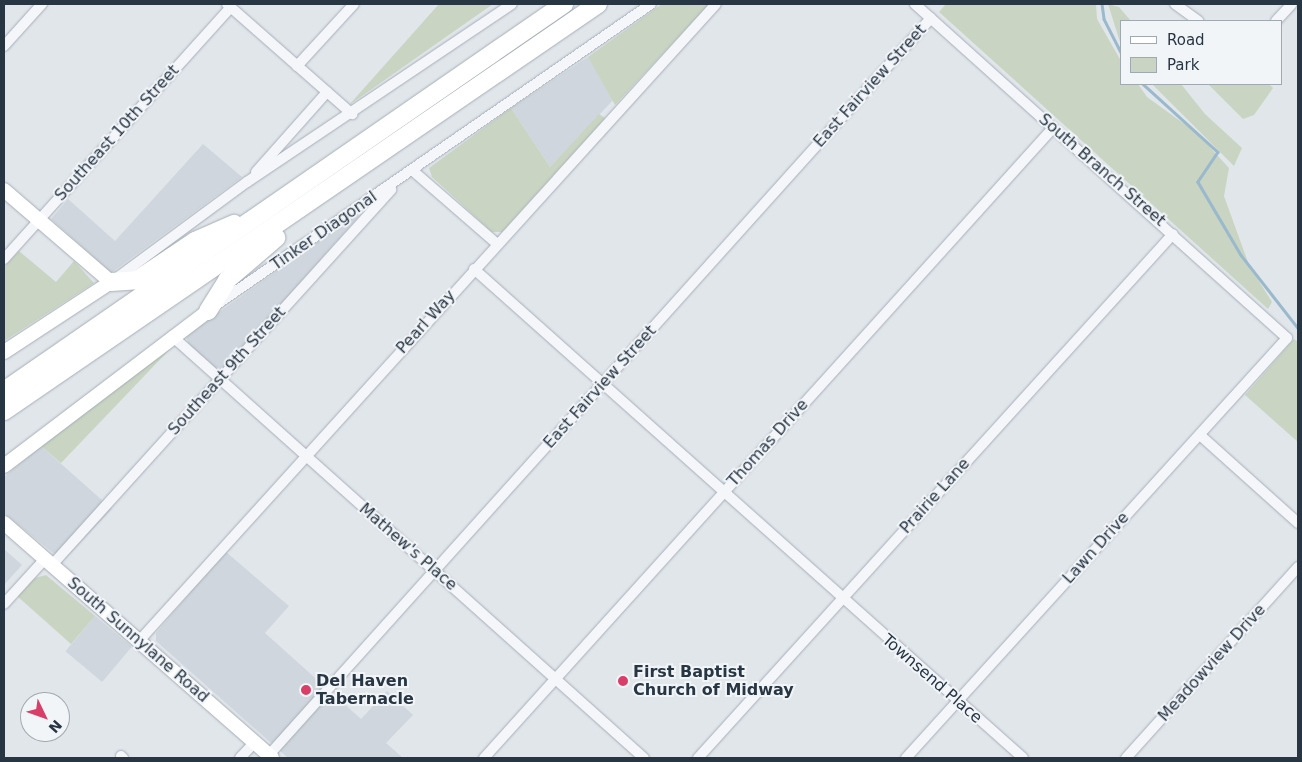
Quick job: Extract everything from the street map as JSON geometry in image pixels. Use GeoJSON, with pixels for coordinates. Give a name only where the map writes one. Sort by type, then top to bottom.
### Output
{"type":"FeatureCollection","features":[{"type":"Feature","properties":{"kind":"highway"},"geometry":{"type":"LineString","coordinates":[[4,391],[564,4]]}},
{"type":"Feature","properties":{"kind":"highway","name":"Tinker Diagonal"},"geometry":{"type":"LineString","coordinates":[[4,411],[598,4]]}},
{"type":"Feature","properties":{"kind":"highway"},"geometry":{"type":"LineString","coordinates":[[208,311],[227,280],[339,183]]}},
{"type":"Feature","properties":{"kind":"highway"},"geometry":{"type":"LineString","coordinates":[[111,282],[138,280],[195,240],[268,209]]}},
{"type":"Feature","properties":{"kind":"street"},"geometry":{"type":"LineString","coordinates":[[4,46],[42,4]]}},
{"type":"Feature","properties":{"kind":"street"},"geometry":{"type":"LineString","coordinates":[[297,66],[354,4]]}},
{"type":"Feature","properties":{"kind":"street"},"geometry":{"type":"LineString","coordinates":[[4,352],[111,282],[247,182],[352,114],[512,4]]}},
{"type":"Feature","properties":{"kind":"street","name":"Tinker Diagonal"},"geometry":{"type":"LineString","coordinates":[[4,466],[172,336],[651,4]]}},
{"type":"Feature","properties":{"kind":"street","name":"Pearl Way"},"geometry":{"type":"LineString","coordinates":[[139,641],[496,243],[716,4]]}},
{"type":"Feature","properties":{"kind":"street","name":"South Branch Street"},"geometry":{"type":"LineString","coordinates":[[915,4],[1174,234],[1287,338]]}},
{"type":"Feature","properties":{"kind":"street"},"geometry":{"type":"LineString","coordinates":[[1175,4],[1197,20]]}},
{"type":"Feature","properties":{"kind":"street"},"geometry":{"type":"LineString","coordinates":[[1277,20],[1292,4]]}},
{"type":"Feature","properties":{"kind":"street"},"geometry":{"type":"LineString","coordinates":[[229,5],[352,114]]}},
{"type":"Feature","properties":{"kind":"street","name":"Southeast 10th Street"},"geometry":{"type":"LineString","coordinates":[[4,259],[229,5]]}},
{"type":"Feature","properties":{"kind":"street","name":"East Fairview Street"},"geometry":{"type":"LineString","coordinates":[[270,757],[434,571],[931,18]]}},
{"type":"Feature","properties":{"kind":"street"},"geometry":{"type":"LineString","coordinates":[[247,182],[327,92]]}},
{"type":"Feature","properties":{"kind":"street","name":"Thomas Drive"},"geometry":{"type":"LineString","coordinates":[[484,758],[1053,128]]}},
{"type":"Feature","properties":{"kind":"street"},"geometry":{"type":"LineString","coordinates":[[412,170],[496,243]]}},
{"type":"Feature","properties":{"kind":"street","name":"Southeast 9th Street"},"geometry":{"type":"LineString","coordinates":[[4,604],[48,562],[218,381],[403,177]]}},
{"type":"Feature","properties":{"kind":"street"},"geometry":{"type":"LineString","coordinates":[[4,190],[111,282]]}},
{"type":"Feature","properties":{"kind":"street","name":"Prairie Lane"},"geometry":{"type":"LineString","coordinates":[[698,758],[1174,234]]}},
{"type":"Feature","properties":{"kind":"street","name":"Townsend Place"},"geometry":{"type":"LineString","coordinates":[[474,269],[842,599],[1023,758]]}},
{"type":"Feature","properties":{"kind":"street","name":"Mathew's Place"},"geometry":{"type":"LineString","coordinates":[[172,336],[218,381],[644,758]]}},
{"type":"Feature","properties":{"kind":"street","name":"Lawn Drive"},"geometry":{"type":"LineString","coordinates":[[906,758],[1287,338]]}},
{"type":"Feature","properties":{"kind":"street"},"geometry":{"type":"LineString","coordinates":[[1200,434],[1298,523]]}},
{"type":"Feature","properties":{"kind":"street","name":"South Sunnylane Road"},"geometry":{"type":"LineString","coordinates":[[4,523],[270,757]]}},
{"type":"Feature","properties":{"kind":"street","name":"Meadowview Drive"},"geometry":{"type":"LineString","coordinates":[[1126,758],[1298,567]]}},
{"type":"Feature","properties":{"kind":"street"},"geometry":{"type":"LineString","coordinates":[[240,758],[254,743]]}},
{"type":"Feature","properties":{"kind":"shaded area"},"geometry":{"type":"Polygon","coordinates":[[[588,57],[615,98],[550,167],[511,108],[588,57]]]}},
{"type":"Feature","properties":{"kind":"shaded area"},"geometry":{"type":"Polygon","coordinates":[[[203,144],[242,177],[111,273],[51,219],[68,199],[115,241],[203,144]]]}},
{"type":"Feature","properties":{"kind":"shaded area"},"geometry":{"type":"Polygon","coordinates":[[[366,208],[220,373],[189,346],[186,336],[191,332],[366,208]]]}},
{"type":"Feature","properties":{"kind":"shaded area"},"geometry":{"type":"Polygon","coordinates":[[[41,446],[112,509],[63,561],[4,513],[4,477],[41,446]]]}},
{"type":"Feature","properties":{"kind":"shaded area"},"geometry":{"type":"Polygon","coordinates":[[[4,549],[22,565],[4,585],[4,549]]]}},
{"type":"Feature","properties":{"kind":"shaded area"},"geometry":{"type":"Polygon","coordinates":[[[225,551],[289,606],[265,633],[361,719],[387,691],[413,715],[386,743],[403,758],[288,758],[156,641],[156,633],[225,551]]]}},
{"type":"Feature","properties":{"kind":"shaded area"},"geometry":{"type":"Polygon","coordinates":[[[95,616],[132,647],[102,682],[65,651],[95,616]]]}},
{"type":"Feature","properties":{"kind":"green space"},"geometry":{"type":"Polygon","coordinates":[[[439,4],[493,4],[349,105],[439,4]]]}},
{"type":"Feature","properties":{"kind":"green space"},"geometry":{"type":"Polygon","coordinates":[[[662,4],[709,4],[615,105],[588,57],[662,4]]]}},
{"type":"Feature","properties":{"kind":"green space"},"geometry":{"type":"Polygon","coordinates":[[[946,4],[1096,4],[1097,19],[1120,59],[1120,85],[1139,85],[1147,97],[1197,133],[1229,168],[1224,196],[1249,265],[1272,302],[1268,309],[939,12],[946,4]]]}},
{"type":"Feature","properties":{"kind":"green space"},"geometry":{"type":"Polygon","coordinates":[[[1108,4],[1119,7],[1130,20],[1120,20],[1120,42],[1108,4]]]}},
{"type":"Feature","properties":{"kind":"green space"},"geometry":{"type":"Polygon","coordinates":[[[1153,85],[1182,85],[1205,114],[1242,148],[1234,166],[1153,85]]]}},
{"type":"Feature","properties":{"kind":"green space"},"geometry":{"type":"Polygon","coordinates":[[[1209,85],[1270,85],[1273,88],[1254,115],[1243,119],[1209,85]]]}},
{"type":"Feature","properties":{"kind":"green space"},"geometry":{"type":"Polygon","coordinates":[[[511,108],[550,167],[599,114],[605,118],[502,232],[492,232],[432,177],[429,168],[511,108]]]}},
{"type":"Feature","properties":{"kind":"green space"},"geometry":{"type":"Polygon","coordinates":[[[19,251],[56,282],[74,261],[94,283],[4,341],[4,267],[19,251]]]}},
{"type":"Feature","properties":{"kind":"green space"},"geometry":{"type":"Polygon","coordinates":[[[1294,339],[1298,342],[1298,442],[1245,395],[1294,339]]]}},
{"type":"Feature","properties":{"kind":"green space"},"geometry":{"type":"Polygon","coordinates":[[[172,347],[61,463],[41,446],[43,443],[172,347]]]}},
{"type":"Feature","properties":{"kind":"green space"},"geometry":{"type":"Polygon","coordinates":[[[46,575],[95,616],[71,644],[17,596],[31,579],[46,575]]]}},
{"type":"Feature","properties":{"kind":"waterway"},"geometry":{"type":"LineString","coordinates":[[1102,4],[1104,19],[1120,50]]}},
{"type":"Feature","properties":{"kind":"waterway"},"geometry":{"type":"LineString","coordinates":[[1144,85],[1218,152],[1198,182],[1241,255],[1298,328]]}},
{"type":"Feature","properties":{"kind":"place","name":"First Baptist Church of Midway"},"geometry":{"type":"Point","coordinates":[623,681]}},
{"type":"Feature","properties":{"kind":"place","name":"Del Haven Tabernacle"},"geometry":{"type":"Point","coordinates":[306,690]}}]}
